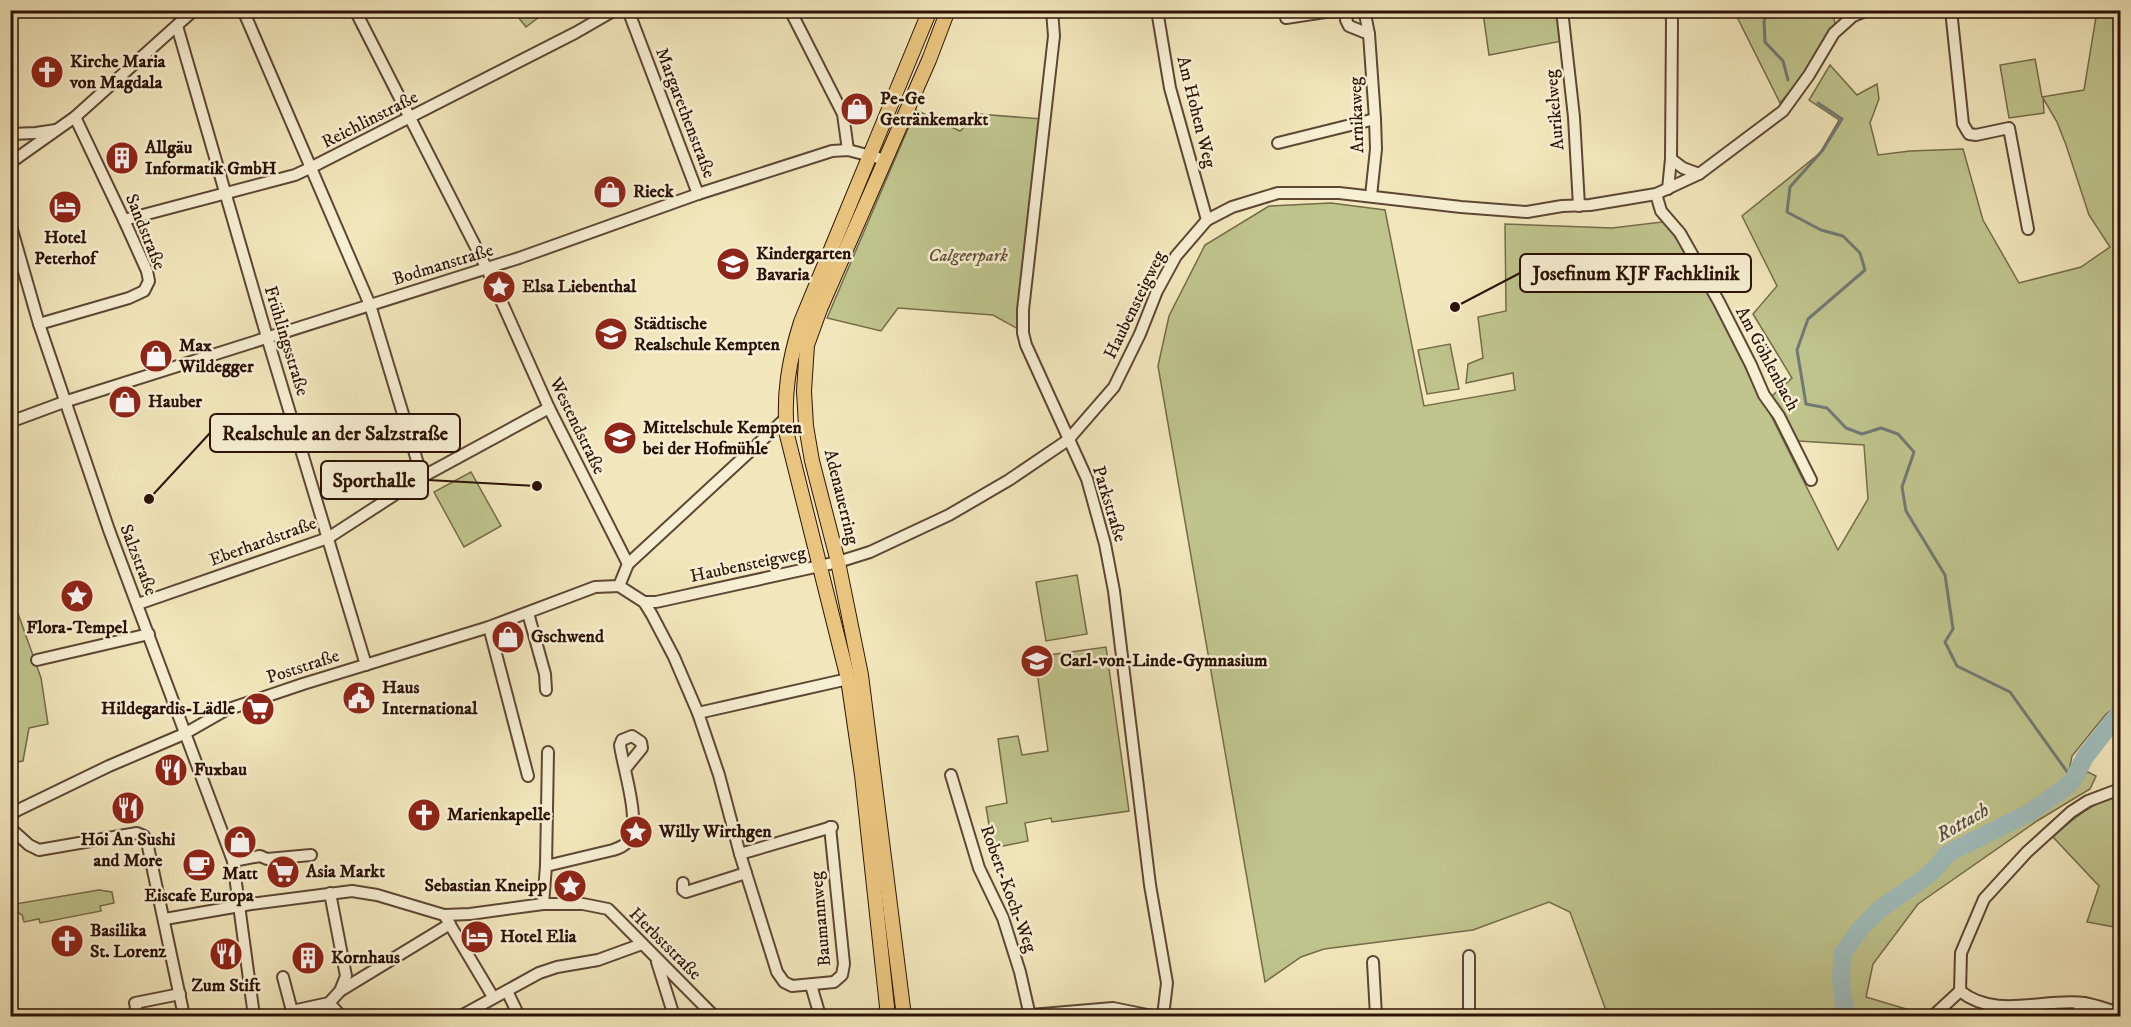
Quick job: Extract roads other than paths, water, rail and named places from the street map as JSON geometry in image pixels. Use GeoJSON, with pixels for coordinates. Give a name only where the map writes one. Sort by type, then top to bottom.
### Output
{"type":"FeatureCollection","features":[{"type":"Feature","properties":{"kind":"main road","name":"Adenauerring"},"geometry":{"type":"LineString","coordinates":[[904,1017],[861,675],[838,562],[812,461],[806,426],[804,392],[807,345],[820,309],[929,60],[948,10]]}},
{"type":"Feature","properties":{"kind":"main road","name":"Adenauerring"},"geometry":{"type":"LineString","coordinates":[[888,1017],[862,775],[848,679],[792,460],[785,418],[787,379],[796,338],[815,284],[871,155],[929,11]]}},
{"type":"Feature","properties":{"kind":"street"},"geometry":{"type":"LineString","coordinates":[[10,163],[75,117],[194,10]]}},
{"type":"Feature","properties":{"kind":"street"},"geometry":{"type":"LineString","coordinates":[[243,10],[370,305],[422,477]]}},
{"type":"Feature","properties":{"kind":"street","name":"Westendstraße"},"geometry":{"type":"LineString","coordinates":[[355,10],[487,269],[549,408],[628,564]]}},
{"type":"Feature","properties":{"kind":"street","name":"Reichlinstraße"},"geometry":{"type":"LineString","coordinates":[[124,220],[295,175],[410,118],[615,10]]}},
{"type":"Feature","properties":{"kind":"street","name":"Margarethenstraße"},"geometry":{"type":"LineString","coordinates":[[628,10],[698,194]]}},
{"type":"Feature","properties":{"kind":"street"},"geometry":{"type":"LineString","coordinates":[[790,10],[843,114],[848,150]]}},
{"type":"Feature","properties":{"kind":"street","name":"Parkstraße"},"geometry":{"type":"LineString","coordinates":[[1052,10],[1054,36],[1023,310],[1023,333],[1026,345],[1087,479],[1105,544],[1114,591],[1150,885],[1167,983],[1162,1017]]}},
{"type":"Feature","properties":{"kind":"street","name":"Am Hohen Weg"},"geometry":{"type":"LineString","coordinates":[[1157,10],[1170,88],[1207,220]]}},
{"type":"Feature","properties":{"kind":"street","name":"Arnikaweg"},"geometry":{"type":"LineString","coordinates":[[1360,10],[1365,14],[1369,34],[1375,119],[1376,148],[1371,196]]}},
{"type":"Feature","properties":{"kind":"street","name":"Aurikelweg"},"geometry":{"type":"LineString","coordinates":[[1562,10],[1574,117],[1579,206]]}},
{"type":"Feature","properties":{"kind":"street"},"geometry":{"type":"LineString","coordinates":[[1668,189],[1671,159],[1671,10]]}},
{"type":"Feature","properties":{"kind":"street","name":"Haubensteigweg"},"geometry":{"type":"LineString","coordinates":[[644,602],[656,602],[820,566],[870,552],[949,515],[1009,480],[1068,440],[1114,387],[1140,334],[1157,291],[1176,256],[1207,220],[1232,207],[1278,193],[1339,193],[1527,212],[1656,195],[1699,174],[1782,111],[1809,75],[1834,33],[1853,16],[1868,10]]}},
{"type":"Feature","properties":{"kind":"street"},"geometry":{"type":"LineString","coordinates":[[1951,10],[1963,124],[1970,134],[1976,135],[2009,128],[2028,230]]}},
{"type":"Feature","properties":{"kind":"street"},"geometry":{"type":"LineString","coordinates":[[1286,18],[1349,11],[1346,20],[1349,26],[1369,34]]}},
{"type":"Feature","properties":{"kind":"street","name":"Frühlingsstraße"},"geometry":{"type":"LineString","coordinates":[[177,26],[267,337],[366,665]]}},
{"type":"Feature","properties":{"kind":"street","name":"Sandstraße"},"geometry":{"type":"LineString","coordinates":[[39,324],[129,298],[144,291],[149,281],[147,271],[124,220],[75,117]]}},
{"type":"Feature","properties":{"kind":"street"},"geometry":{"type":"LineString","coordinates":[[1278,143],[1375,119]]}},
{"type":"Feature","properties":{"kind":"street"},"geometry":{"type":"LineString","coordinates":[[10,134],[36,134],[59,129]]}},
{"type":"Feature","properties":{"kind":"street","name":"Bodmanstraße"},"geometry":{"type":"LineString","coordinates":[[10,422],[64,402],[487,269],[698,194],[832,151],[848,150],[852,153],[871,155],[885,160]]}},
{"type":"Feature","properties":{"kind":"street"},"geometry":{"type":"LineString","coordinates":[[1671,159],[1683,168],[1699,174]]}},
{"type":"Feature","properties":{"kind":"street","name":"Am Göhlenbach"},"geometry":{"type":"LineString","coordinates":[[1656,195],[1661,211],[1680,232],[1719,302],[1764,395],[1779,416],[1811,480]]}},
{"type":"Feature","properties":{"kind":"street","name":"Salzstraße"},"geometry":{"type":"LineString","coordinates":[[10,223],[64,402],[117,554],[138,604],[184,734],[233,861],[254,1017]]}},
{"type":"Feature","properties":{"kind":"street","name":"Eberhardstraße"},"geometry":{"type":"LineString","coordinates":[[138,604],[328,538],[422,477],[549,408]]}},
{"type":"Feature","properties":{"kind":"street"},"geometry":{"type":"LineString","coordinates":[[785,418],[628,564],[619,585],[644,602],[675,657],[698,713],[719,775],[740,855],[777,972],[784,982],[792,986],[811,985],[820,1017]]}},
{"type":"Feature","properties":{"kind":"street","name":"Poststraße"},"geometry":{"type":"LineString","coordinates":[[10,816],[109,766],[184,734],[226,710],[489,627],[595,588],[619,585]]}},
{"type":"Feature","properties":{"kind":"street"},"geometry":{"type":"LineString","coordinates":[[528,613],[545,674],[546,690]]}},
{"type":"Feature","properties":{"kind":"street"},"geometry":{"type":"LineString","coordinates":[[489,627],[528,776]]}},
{"type":"Feature","properties":{"kind":"street"},"geometry":{"type":"LineString","coordinates":[[37,660],[149,634]]}},
{"type":"Feature","properties":{"kind":"street"},"geometry":{"type":"LineString","coordinates":[[698,713],[848,679]]}},
{"type":"Feature","properties":{"kind":"street"},"geometry":{"type":"LineString","coordinates":[[543,903],[548,753]]}},
{"type":"Feature","properties":{"kind":"street"},"geometry":{"type":"LineString","coordinates":[[546,866],[613,850],[624,846],[630,839],[633,819],[625,769]]}},
{"type":"Feature","properties":{"kind":"street","name":"Robert-Koch-Weg"},"geometry":{"type":"LineString","coordinates":[[951,775],[979,868],[1006,929],[1020,972],[1025,1016]]}},
{"type":"Feature","properties":{"kind":"street"},"geometry":{"type":"LineString","coordinates":[[1933,1017],[1960,991],[1961,953],[1984,899],[2027,852],[2065,817],[2088,801],[2121,789]]}},
{"type":"Feature","properties":{"kind":"street","name":"Baumannweg"},"geometry":{"type":"LineString","coordinates":[[740,855],[831,827],[844,964],[842,975],[834,982],[811,985]]}},
{"type":"Feature","properties":{"kind":"street"},"geometry":{"type":"LineString","coordinates":[[10,828],[29,845],[39,850],[141,833],[147,842],[165,919],[184,1017]]}},
{"type":"Feature","properties":{"kind":"street"},"geometry":{"type":"LineString","coordinates":[[233,861],[260,856],[267,859],[311,855]]}},
{"type":"Feature","properties":{"kind":"street"},"geometry":{"type":"LineString","coordinates":[[683,883],[683,890],[686,892],[746,873]]}},
{"type":"Feature","properties":{"kind":"street"},"geometry":{"type":"LineString","coordinates":[[165,919],[330,893],[362,891],[447,919],[493,997]]}},
{"type":"Feature","properties":{"kind":"street"},"geometry":{"type":"LineString","coordinates":[[330,893],[346,976],[340,991]]}},
{"type":"Feature","properties":{"kind":"street","name":"Herbststraße"},"geometry":{"type":"LineString","coordinates":[[329,1003],[340,991],[447,919],[543,903],[583,904],[608,909],[714,1017]]}},
{"type":"Feature","properties":{"kind":"street"},"geometry":{"type":"LineString","coordinates":[[461,1017],[493,997],[548,970],[598,960],[642,944]]}},
{"type":"Feature","properties":{"kind":"street"},"geometry":{"type":"LineString","coordinates":[[1469,956],[1469,1017]]}},
{"type":"Feature","properties":{"kind":"street"},"geometry":{"type":"LineString","coordinates":[[656,959],[674,1017]]}},
{"type":"Feature","properties":{"kind":"street"},"geometry":{"type":"LineString","coordinates":[[1372,962],[1376,1017]]}},
{"type":"Feature","properties":{"kind":"street"},"geometry":{"type":"LineString","coordinates":[[283,977],[292,1011],[296,1013],[329,1003],[341,1017]]}},
{"type":"Feature","properties":{"kind":"street"},"geometry":{"type":"LineString","coordinates":[[507,991],[519,1017]]}},
{"type":"Feature","properties":{"kind":"street"},"geometry":{"type":"LineString","coordinates":[[1960,991],[1968,998],[1984,1004],[2005,1007],[2084,1003],[2121,1013]]}},
{"type":"Feature","properties":{"kind":"street"},"geometry":{"type":"LineString","coordinates":[[138,1017],[135,1003],[180,994]]}},
{"type":"Feature","properties":{"kind":"street"},"geometry":{"type":"LineString","coordinates":[[2074,1017],[2084,1003]]}},
{"type":"Feature","properties":{"kind":"street"},"geometry":{"type":"LineString","coordinates":[[1025,1016],[1113,1008],[1152,1017]]}},
{"type":"Feature","properties":{"kind":"waterway"},"geometry":{"type":"LineString","coordinates":[[1769,10],[1764,21],[1765,42],[1783,61],[1788,80]]}},
{"type":"Feature","properties":{"kind":"waterway"},"geometry":{"type":"LineString","coordinates":[[1818,103],[1842,119],[1822,151],[1790,187],[1787,212],[1821,230],[1843,236],[1860,253],[1865,270],[1808,319],[1797,350],[1806,404],[1827,408],[1846,428],[1862,434],[1881,428],[1898,434],[1914,452],[1902,487],[1906,511],[1945,575],[1953,629],[1945,642],[1957,666],[2010,692],[2073,780]]}},
{"type":"Feature","properties":{"kind":"waterway","name":"Rottach"},"geometry":{"type":"LineString","coordinates":[[1845,1016],[1841,977],[1843,953],[1861,928],[1880,909],[1934,870],[1947,854],[2029,813],[2066,787],[2073,780],[2085,757],[2120,712]]}},
{"type":"Feature","properties":{"kind":"place","name":"Kirche Maria von Magdala"},"geometry":{"type":"Point","coordinates":[47,72]}},
{"type":"Feature","properties":{"kind":"place","name":"Pe-Ge Getränkemarkt"},"geometry":{"type":"Point","coordinates":[857,109]}},
{"type":"Feature","properties":{"kind":"place","name":"Allgäu Informatik GmbH"},"geometry":{"type":"Point","coordinates":[122,158]}},
{"type":"Feature","properties":{"kind":"place","name":"Rieck"},"geometry":{"type":"Point","coordinates":[610,192]}},
{"type":"Feature","properties":{"kind":"place","name":"Hotel Peterhof"},"geometry":{"type":"Point","coordinates":[65,207]}},
{"type":"Feature","properties":{"kind":"place","name":"Kindergarten Bavaria"},"geometry":{"type":"Point","coordinates":[733,264]}},
{"type":"Feature","properties":{"kind":"place","name":"Elsa Liebenthal"},"geometry":{"type":"Point","coordinates":[499,287]}},
{"type":"Feature","properties":{"kind":"place","name":"Josefinum KJF Fachklinik"},"geometry":{"type":"Point","coordinates":[1455,307]}},
{"type":"Feature","properties":{"kind":"place","name":"Städtische Realschule Kempten"},"geometry":{"type":"Point","coordinates":[611,334]}},
{"type":"Feature","properties":{"kind":"place","name":"Max Wildegger"},"geometry":{"type":"Point","coordinates":[156,356]}},
{"type":"Feature","properties":{"kind":"place","name":"Hauber"},"geometry":{"type":"Point","coordinates":[125,402]}},
{"type":"Feature","properties":{"kind":"place","name":"Mittelschule Kempten bei der Hofmühle"},"geometry":{"type":"Point","coordinates":[620,438]}},
{"type":"Feature","properties":{"kind":"place","name":"Sporthalle"},"geometry":{"type":"Point","coordinates":[537,486]}},
{"type":"Feature","properties":{"kind":"place","name":"Realschule an der Salzstraße"},"geometry":{"type":"Point","coordinates":[149,499]}},
{"type":"Feature","properties":{"kind":"place","name":"Flora-Tempel"},"geometry":{"type":"Point","coordinates":[77,596]}},
{"type":"Feature","properties":{"kind":"place","name":"Gschwend"},"geometry":{"type":"Point","coordinates":[508,637]}},
{"type":"Feature","properties":{"kind":"place","name":"Carl-von-Linde-Gymnasium"},"geometry":{"type":"Point","coordinates":[1037,661]}},
{"type":"Feature","properties":{"kind":"place","name":"Haus International"},"geometry":{"type":"Point","coordinates":[359,698]}},
{"type":"Feature","properties":{"kind":"place","name":"Hildegardis-Lädle"},"geometry":{"type":"Point","coordinates":[258,709]}},
{"type":"Feature","properties":{"kind":"place","name":"Fuxbau"},"geometry":{"type":"Point","coordinates":[171,770]}},
{"type":"Feature","properties":{"kind":"place","name":"Hoi An Sushi and More"},"geometry":{"type":"Point","coordinates":[128,808]}},
{"type":"Feature","properties":{"kind":"place","name":"Marienkapelle"},"geometry":{"type":"Point","coordinates":[424,815]}},
{"type":"Feature","properties":{"kind":"place","name":"Willy Wirthgen"},"geometry":{"type":"Point","coordinates":[636,832]}},
{"type":"Feature","properties":{"kind":"place","name":"Matt"},"geometry":{"type":"Point","coordinates":[240,842]}},
{"type":"Feature","properties":{"kind":"place","name":"Eiscafe Europa"},"geometry":{"type":"Point","coordinates":[199,865]}},
{"type":"Feature","properties":{"kind":"place","name":"Asia Markt"},"geometry":{"type":"Point","coordinates":[283,872]}},
{"type":"Feature","properties":{"kind":"place","name":"Sebastian Kneipp"},"geometry":{"type":"Point","coordinates":[570,886]}},
{"type":"Feature","properties":{"kind":"place","name":"Hotel Elia"},"geometry":{"type":"Point","coordinates":[477,937]}},
{"type":"Feature","properties":{"kind":"place","name":"Basilika St. Lorenz"},"geometry":{"type":"Point","coordinates":[67,941]}},
{"type":"Feature","properties":{"kind":"place","name":"Zum Stift"},"geometry":{"type":"Point","coordinates":[226,954]}},
{"type":"Feature","properties":{"kind":"place","name":"Kornhaus"},"geometry":{"type":"Point","coordinates":[308,958]}},
{"type":"Feature","properties":{"kind":"park label","name":"Calgeerpark"},"geometry":{"type":"Point","coordinates":[968,256]}}]}
